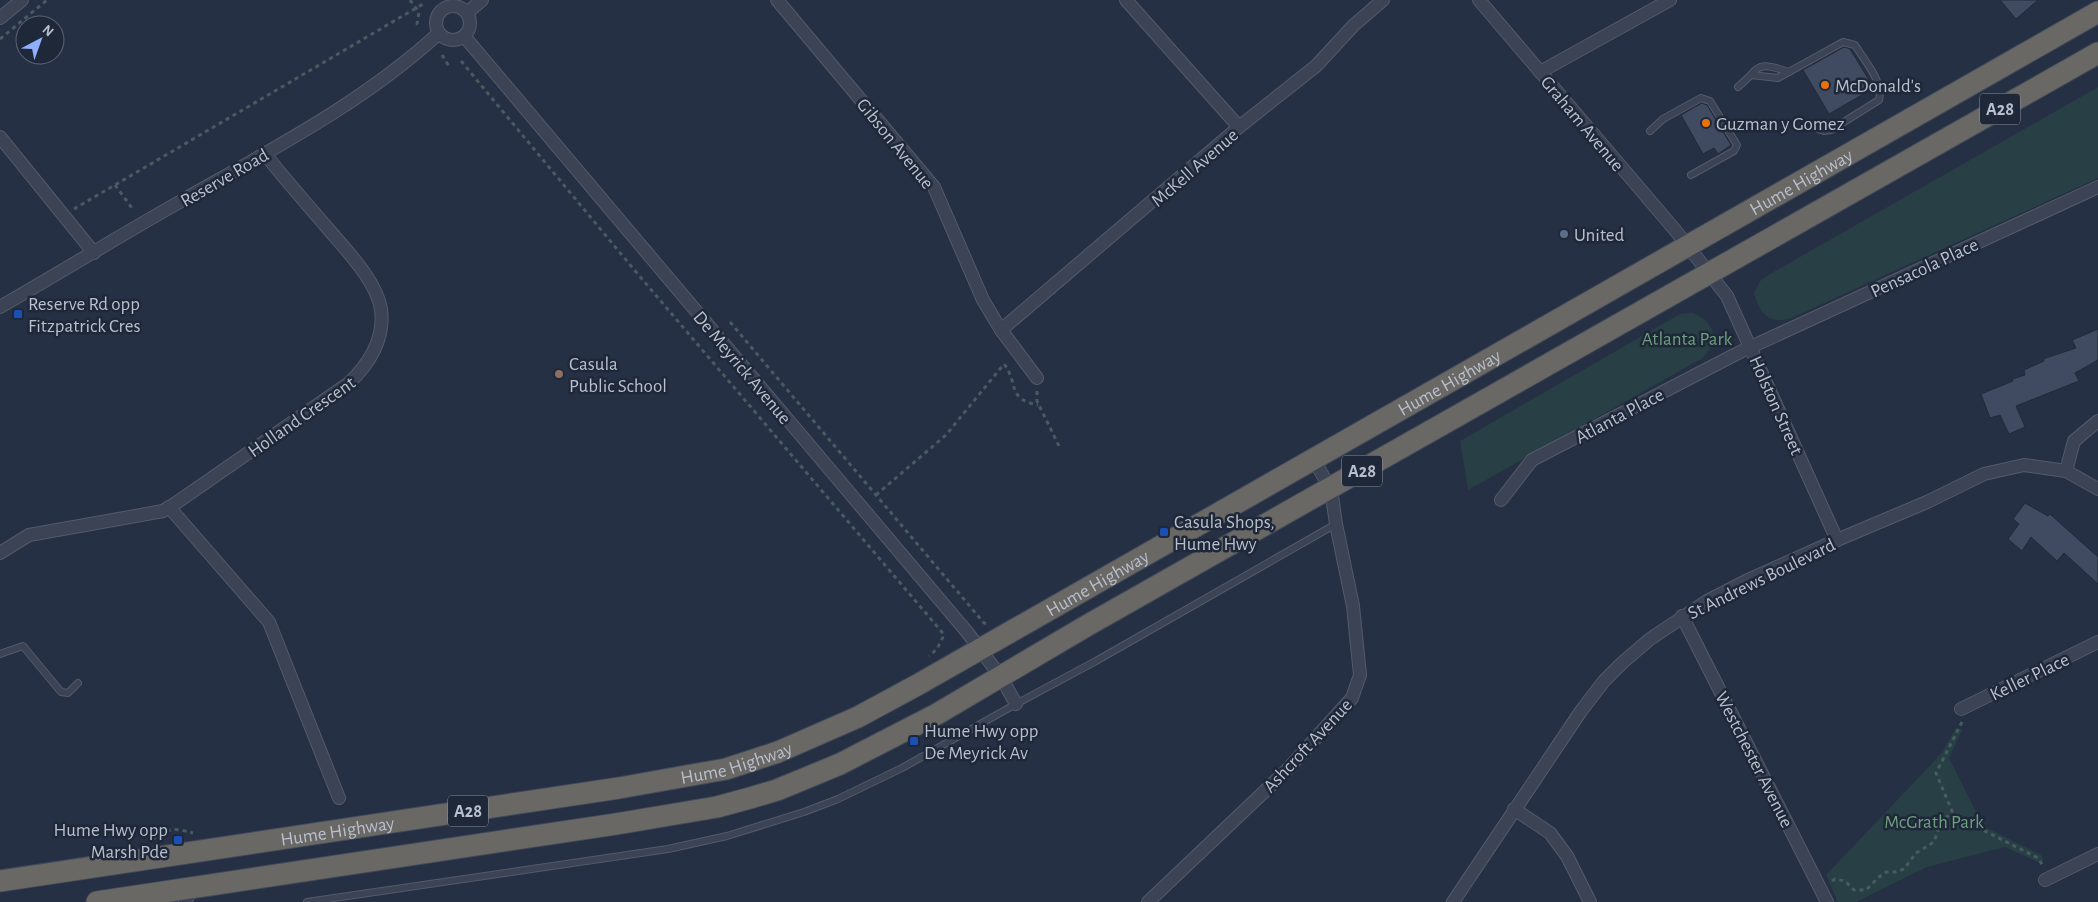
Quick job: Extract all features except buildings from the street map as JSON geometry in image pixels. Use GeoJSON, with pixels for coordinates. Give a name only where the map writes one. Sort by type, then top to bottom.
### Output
{"type":"FeatureCollection","features":[{"type":"Feature","properties":{"kind":"highway","name":"Hume Highway"},"geometry":{"type":"LineString","coordinates":[[0,881],[619,788],[726,768],[778,752],[858,717],[981,649],[2098,12]]}},
{"type":"Feature","properties":{"kind":"highway","name":"Hume Highway"},"geometry":{"type":"LineString","coordinates":[[97,902],[188,895],[717,807],[777,790],[840,764],[937,714],[1088,625],[1711,274],[2098,53]]}},
{"type":"Feature","properties":{"kind":"street"},"geometry":{"type":"LineString","coordinates":[[0,18],[22,0]]}},
{"type":"Feature","properties":{"kind":"street"},"geometry":{"type":"LineString","coordinates":[[467,13],[482,0]]}},
{"type":"Feature","properties":{"kind":"street","name":"Gibson Avenue"},"geometry":{"type":"LineString","coordinates":[[777,0],[934,186],[983,300],[1001,330],[1037,378]]}},
{"type":"Feature","properties":{"kind":"street"},"geometry":{"type":"LineString","coordinates":[[1126,0],[1239,127]]}},
{"type":"Feature","properties":{"kind":"street","name":"McKell Avenue"},"geometry":{"type":"LineString","coordinates":[[1001,330],[1239,127],[1316,66],[1354,24],[1383,0]]}},
{"type":"Feature","properties":{"kind":"street","name":"Graham Avenue"},"geometry":{"type":"LineString","coordinates":[[1479,0],[1711,274]]}},
{"type":"Feature","properties":{"kind":"street"},"geometry":{"type":"LineString","coordinates":[[1540,72],[1670,0]]}},
{"type":"Feature","properties":{"kind":"street"},"geometry":{"type":"LineString","coordinates":[[432,4],[452,5],[463,9],[467,13],[469,27],[464,36],[454,40],[443,37],[436,28],[436,18],[432,4]]}},
{"type":"Feature","properties":{"kind":"street","name":"Reserve Road"},"geometry":{"type":"LineString","coordinates":[[0,307],[265,154],[374,86],[439,33]]}},
{"type":"Feature","properties":{"kind":"street","name":"De Meyrick Avenue"},"geometry":{"type":"LineString","coordinates":[[464,36],[981,649],[1001,677],[1016,704]]}},
{"type":"Feature","properties":{"kind":"street"},"geometry":{"type":"LineString","coordinates":[[0,137],[94,253]]}},
{"type":"Feature","properties":{"kind":"street","name":"Holland Crescent"},"geometry":{"type":"LineString","coordinates":[[0,553],[28,535],[163,511],[349,384],[372,357],[382,324],[380,308],[373,288],[356,263],[265,154]]}},
{"type":"Feature","properties":{"kind":"street","name":"Pensacola Place"},"geometry":{"type":"LineString","coordinates":[[1751,347],[2098,187]]}},
{"type":"Feature","properties":{"kind":"street","name":"Holston Street"},"geometry":{"type":"LineString","coordinates":[[1711,274],[1727,296],[1837,540]]}},
{"type":"Feature","properties":{"kind":"street","name":"Atlanta Place"},"geometry":{"type":"LineString","coordinates":[[1500,500],[1532,460],[1751,347]]}},
{"type":"Feature","properties":{"kind":"street"},"geometry":{"type":"LineString","coordinates":[[2066,471],[2074,441],[2098,421]]}},
{"type":"Feature","properties":{"kind":"street","name":"Ashcroft Avenue"},"geometry":{"type":"LineString","coordinates":[[1148,902],[1287,770],[1352,698],[1360,675],[1353,606],[1336,524],[1331,489],[1313,459]]}},
{"type":"Feature","properties":{"kind":"street","name":"St Andrews Boulevard"},"geometry":{"type":"LineString","coordinates":[[1453,902],[1514,809],[1581,711],[1604,681],[1650,639],[1682,616],[1746,581],[1928,502],[1984,474],[2024,465],[2066,471],[2098,489]]}},
{"type":"Feature","properties":{"kind":"street"},"geometry":{"type":"LineString","coordinates":[[169,507],[269,622],[339,798]]}},
{"type":"Feature","properties":{"kind":"street","name":"Westchester Avenue"},"geometry":{"type":"LineString","coordinates":[[1682,616],[1827,902]]}},
{"type":"Feature","properties":{"kind":"street","name":"Keller Place"},"geometry":{"type":"LineString","coordinates":[[1964,707],[2098,642]]}},
{"type":"Feature","properties":{"kind":"street"},"geometry":{"type":"LineString","coordinates":[[1514,809],[1550,833],[1567,856],[1590,902]]}},
{"type":"Feature","properties":{"kind":"street"},"geometry":{"type":"LineString","coordinates":[[2047,879],[2098,854]]}},
{"type":"Feature","properties":{"kind":"lane"},"geometry":{"type":"LineString","coordinates":[[1750,75],[1778,78],[1843,42],[1855,45],[1878,84],[1880,94],[1878,100],[1831,130],[1824,131],[1808,126]]}},
{"type":"Feature","properties":{"kind":"lane"},"geometry":{"type":"LineString","coordinates":[[1738,87],[1755,68],[1762,66],[1789,72]]}},
{"type":"Feature","properties":{"kind":"lane"},"geometry":{"type":"LineString","coordinates":[[1650,131],[1664,119],[1700,98],[1710,101],[1737,145],[1734,152],[1691,176]]}},
{"type":"Feature","properties":{"kind":"lane"},"geometry":{"type":"LineString","coordinates":[[307,902],[668,849],[727,836],[804,812],[838,799],[902,768],[1096,661],[1336,524]]}},
{"type":"Feature","properties":{"kind":"lane"},"geometry":{"type":"LineString","coordinates":[[0,654],[23,646],[61,692],[68,693],[78,683]]}},
{"type":"Feature","properties":{"kind":"path"},"geometry":{"type":"LineString","coordinates":[[0,39],[47,0]]}},
{"type":"Feature","properties":{"kind":"path"},"geometry":{"type":"LineString","coordinates":[[410,0],[417,8],[420,17],[417,24],[419,28]]}},
{"type":"Feature","properties":{"kind":"path"},"geometry":{"type":"LineString","coordinates":[[73,210],[417,8],[432,4]]}},
{"type":"Feature","properties":{"kind":"path"},"geometry":{"type":"LineString","coordinates":[[442,55],[450,68]]}},
{"type":"Feature","properties":{"kind":"path","name":"De Meyrick Avenue"},"geometry":{"type":"LineString","coordinates":[[461,61],[944,635],[937,649],[925,659]]}},
{"type":"Feature","properties":{"kind":"path"},"geometry":{"type":"LineString","coordinates":[[116,185],[132,208]]}},
{"type":"Feature","properties":{"kind":"path"},"geometry":{"type":"LineString","coordinates":[[730,322],[984,623]]}},
{"type":"Feature","properties":{"kind":"path"},"geometry":{"type":"LineString","coordinates":[[876,495],[946,435],[1004,364],[1009,370],[1017,396],[1028,403],[1038,405]]}},
{"type":"Feature","properties":{"kind":"path"},"geometry":{"type":"LineString","coordinates":[[1037,378],[1037,402],[1059,446]]}},
{"type":"Feature","properties":{"kind":"path"},"geometry":{"type":"LineString","coordinates":[[1964,707],[1960,729],[1936,774],[1952,811],[1976,827],[2038,858],[2047,879]]}},
{"type":"Feature","properties":{"kind":"path"},"geometry":{"type":"LineString","coordinates":[[1820,887],[1835,879],[1845,881],[1854,890],[1866,890],[1886,872],[1895,872],[1904,868],[1916,853],[1934,842],[1940,825],[1952,811]]}},
{"type":"Feature","properties":{"kind":"path"},"geometry":{"type":"LineString","coordinates":[[150,841],[166,830],[174,828],[196,834]]}},
{"type":"Feature","properties":{"kind":"green space"},"geometry":{"type":"Polygon","coordinates":[[[2098,87],[2098,178],[1789,319],[1775,320],[1769,318],[1762,311],[1754,293],[1760,281],[1770,274],[2098,87]]]}},
{"type":"Feature","properties":{"kind":"green space","name":"Atlanta Park"},"geometry":{"type":"Polygon","coordinates":[[[1692,313],[1706,322],[1711,327],[1713,333],[1711,346],[1701,359],[1468,490],[1460,441],[1680,314],[1692,313]]]}},
{"type":"Feature","properties":{"kind":"green space","name":"McGrath Park"},"geometry":{"type":"Polygon","coordinates":[[[1956,728],[1962,730],[1949,758],[1983,826],[2041,855],[2044,860],[2038,862],[2005,847],[1927,867],[1856,902],[1838,902],[1826,875],[1942,753],[1956,728]]]}},
{"type":"Feature","properties":{"kind":"place","name":"McDonald's"},"geometry":{"type":"Point","coordinates":[1825,85]}},
{"type":"Feature","properties":{"kind":"place","name":"Guzman y Gomez"},"geometry":{"type":"Point","coordinates":[1706,123]}},
{"type":"Feature","properties":{"kind":"place","name":"United"},"geometry":{"type":"Point","coordinates":[1564,234]}},
{"type":"Feature","properties":{"kind":"place","name":"Reserve Rd opp Fitzpatrick Cres"},"geometry":{"type":"Point","coordinates":[18,314]}},
{"type":"Feature","properties":{"kind":"place","name":"Casula Public School"},"geometry":{"type":"Point","coordinates":[559,374]}},
{"type":"Feature","properties":{"kind":"place","name":"Casula Shops, Hume Hwy"},"geometry":{"type":"Point","coordinates":[1164,532]}},
{"type":"Feature","properties":{"kind":"place","name":"Hume Hwy opp De Meyrick Av"},"geometry":{"type":"Point","coordinates":[914,741]}},
{"type":"Feature","properties":{"kind":"place","name":"Hume Hwy opp Marsh Pde"},"geometry":{"type":"Point","coordinates":[178,840]}}]}
